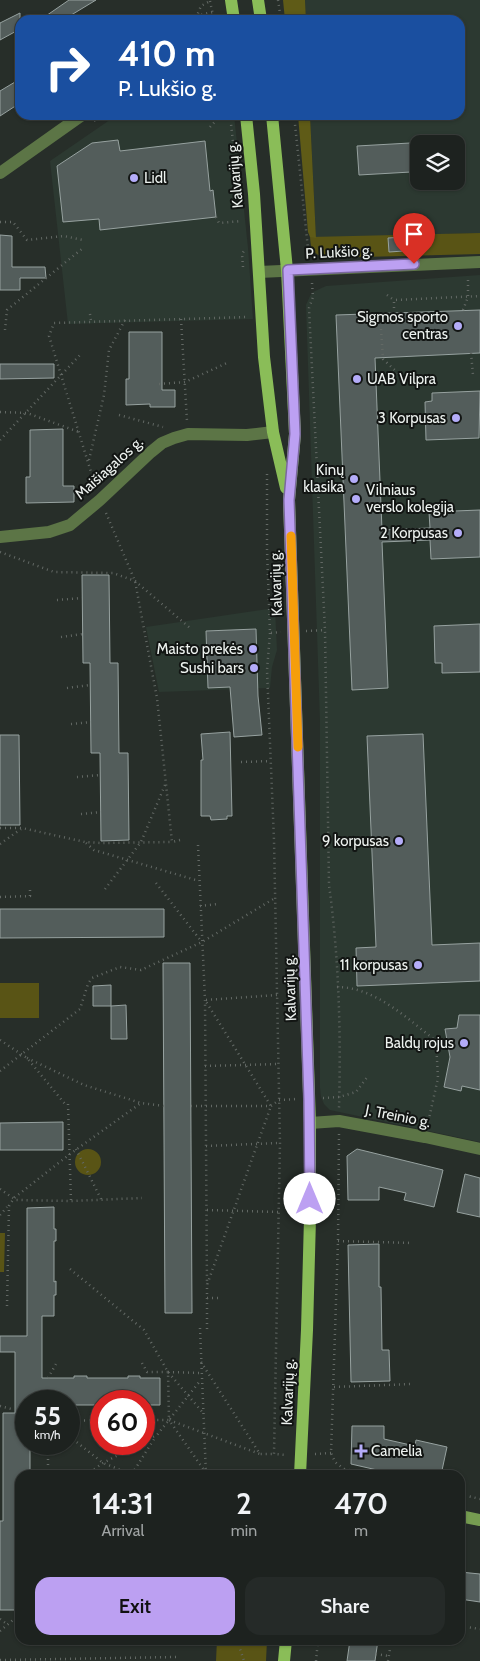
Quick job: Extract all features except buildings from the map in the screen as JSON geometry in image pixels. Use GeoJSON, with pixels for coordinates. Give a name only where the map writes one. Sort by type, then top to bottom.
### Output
{"type":"FeatureCollection","features":[{"type":"Feature","properties":{"kind":"main road"},"geometry":{"type":"LineString","coordinates":[[231,0],[233,15]]}},
{"type":"Feature","properties":{"kind":"main road"},"geometry":{"type":"LineString","coordinates":[[258,0],[260,15]]}},
{"type":"Feature","properties":{"kind":"main road","name":"Kalvarijų g."},"geometry":{"type":"LineString","coordinates":[[247,120],[254,194],[264,357],[273,432],[289,500]]}},
{"type":"Feature","properties":{"kind":"main road","name":"Kalvarijų g."},"geometry":{"type":"LineString","coordinates":[[273,120],[288,270],[295,434],[289,500],[310,1123],[310,1218],[300,1470]]}},
{"type":"Feature","properties":{"kind":"main road"},"geometry":{"type":"LineString","coordinates":[[465,1517],[480,1520]]}},
{"type":"Feature","properties":{"kind":"main road"},"geometry":{"type":"LineString","coordinates":[[284,1661],[286,1645]]}},
{"type":"Feature","properties":{"kind":"street"},"geometry":{"type":"LineString","coordinates":[[0,173],[75,120]]}},
{"type":"Feature","properties":{"kind":"street","name":"P. Lukšio g."},"geometry":{"type":"LineString","coordinates":[[259,272],[474,262]]}},
{"type":"Feature","properties":{"kind":"street","name":"Maišiagalos g."},"geometry":{"type":"LineString","coordinates":[[0,537],[49,532],[70,525],[162,443],[188,434],[247,435],[273,432]]}},
{"type":"Feature","properties":{"kind":"street","name":"J. Treinio g."},"geometry":{"type":"LineString","coordinates":[[310,1123],[339,1121],[480,1149]]}},
{"type":"Feature","properties":{"kind":"path"},"geometry":{"type":"LineString","coordinates":[[197,15],[201,6],[210,0],[213,15]]}},
{"type":"Feature","properties":{"kind":"path"},"geometry":{"type":"LineString","coordinates":[[278,0],[280,15]]}},
{"type":"Feature","properties":{"kind":"path"},"geometry":{"type":"LineString","coordinates":[[200,15],[213,12]]}},
{"type":"Feature","properties":{"kind":"path"},"geometry":{"type":"LineString","coordinates":[[210,127],[216,120]]}},
{"type":"Feature","properties":{"kind":"path"},"geometry":{"type":"LineString","coordinates":[[295,120],[313,297],[309,308],[325,630],[329,885],[333,914],[337,987],[339,1098],[338,1241],[331,1453],[334,1462],[349,1470]]}},
{"type":"Feature","properties":{"kind":"path"},"geometry":{"type":"LineString","coordinates":[[216,217],[219,223],[242,220]]}},
{"type":"Feature","properties":{"kind":"path"},"geometry":{"type":"LineString","coordinates":[[0,222],[14,222],[27,240],[64,236],[83,240]]}},
{"type":"Feature","properties":{"kind":"path"},"geometry":{"type":"LineString","coordinates":[[5,330],[8,310],[83,248]]}},
{"type":"Feature","properties":{"kind":"path"},"geometry":{"type":"LineString","coordinates":[[463,310],[468,297],[474,262]]}},
{"type":"Feature","properties":{"kind":"path"},"geometry":{"type":"LineString","coordinates":[[388,295],[394,300],[480,296]]}},
{"type":"Feature","properties":{"kind":"path"},"geometry":{"type":"LineString","coordinates":[[394,300],[394,313]]}},
{"type":"Feature","properties":{"kind":"path"},"geometry":{"type":"LineString","coordinates":[[90,314],[91,321]]}},
{"type":"Feature","properties":{"kind":"path"},"geometry":{"type":"LineString","coordinates":[[172,842],[157,698],[134,581],[100,500],[48,336],[54,323],[250,316]]}},
{"type":"Feature","properties":{"kind":"path"},"geometry":{"type":"LineString","coordinates":[[119,415],[188,434],[182,319]]}},
{"type":"Feature","properties":{"kind":"path"},"geometry":{"type":"LineString","coordinates":[[88,461],[104,395],[109,350],[125,320]]}},
{"type":"Feature","properties":{"kind":"path"},"geometry":{"type":"LineString","coordinates":[[381,330],[383,359],[402,377]]}},
{"type":"Feature","properties":{"kind":"path"},"geometry":{"type":"LineString","coordinates":[[471,354],[473,375]]}},
{"type":"Feature","properties":{"kind":"path"},"geometry":{"type":"LineString","coordinates":[[0,440],[80,355]]}},
{"type":"Feature","properties":{"kind":"path"},"geometry":{"type":"LineString","coordinates":[[159,384],[185,382],[227,363]]}},
{"type":"Feature","properties":{"kind":"path"},"geometry":{"type":"LineString","coordinates":[[0,412],[27,413],[79,432]]}},
{"type":"Feature","properties":{"kind":"path"},"geometry":{"type":"LineString","coordinates":[[266,466],[270,609]]}},
{"type":"Feature","properties":{"kind":"path"},"geometry":{"type":"LineString","coordinates":[[0,552],[54,572],[113,573],[134,581],[190,628]]}},
{"type":"Feature","properties":{"kind":"path"},"geometry":{"type":"LineString","coordinates":[[57,600],[82,598]]}},
{"type":"Feature","properties":{"kind":"path"},"geometry":{"type":"LineString","coordinates":[[270,633],[267,670],[275,898],[280,1143],[274,1454]]}},
{"type":"Feature","properties":{"kind":"path"},"geometry":{"type":"LineString","coordinates":[[61,637],[83,634]]}},
{"type":"Feature","properties":{"kind":"path"},"geometry":{"type":"LineString","coordinates":[[67,688],[90,684]]}},
{"type":"Feature","properties":{"kind":"path"},"geometry":{"type":"LineString","coordinates":[[71,724],[91,722]]}},
{"type":"Feature","properties":{"kind":"path"},"geometry":{"type":"LineString","coordinates":[[241,762],[271,761]]}},
{"type":"Feature","properties":{"kind":"path"},"geometry":{"type":"LineString","coordinates":[[77,777],[100,775]]}},
{"type":"Feature","properties":{"kind":"path"},"geometry":{"type":"LineString","coordinates":[[105,889],[141,842],[166,784]]}},
{"type":"Feature","properties":{"kind":"path"},"geometry":{"type":"LineString","coordinates":[[82,814],[101,812]]}},
{"type":"Feature","properties":{"kind":"path"},"geometry":{"type":"LineString","coordinates":[[0,828],[22,828],[85,842],[172,842],[180,840]]}},
{"type":"Feature","properties":{"kind":"path"},"geometry":{"type":"LineString","coordinates":[[0,844],[22,828]]}},
{"type":"Feature","properties":{"kind":"path"},"geometry":{"type":"LineString","coordinates":[[85,842],[94,850],[199,881]]}},
{"type":"Feature","properties":{"kind":"path"},"geometry":{"type":"LineString","coordinates":[[198,845],[205,1000],[207,1328]]}},
{"type":"Feature","properties":{"kind":"path"},"geometry":{"type":"LineString","coordinates":[[156,883],[202,942]]}},
{"type":"Feature","properties":{"kind":"path"},"geometry":{"type":"LineString","coordinates":[[0,896],[30,896],[30,889]]}},
{"type":"Feature","properties":{"kind":"path"},"geometry":{"type":"LineString","coordinates":[[0,1071],[80,1009],[88,984],[92,978],[120,967],[141,970],[202,942],[275,898]]}},
{"type":"Feature","properties":{"kind":"path"},"geometry":{"type":"LineString","coordinates":[[200,906],[218,904]]}},
{"type":"Feature","properties":{"kind":"path"},"geometry":{"type":"LineString","coordinates":[[337,987],[350,987],[370,994],[405,1017],[436,1041],[438,1078],[432,1108]]}},
{"type":"Feature","properties":{"kind":"path"},"geometry":{"type":"LineString","coordinates":[[205,1000],[277,995]]}},
{"type":"Feature","properties":{"kind":"path"},"geometry":{"type":"LineString","coordinates":[[205,1000],[271,1106]]}},
{"type":"Feature","properties":{"kind":"path"},"geometry":{"type":"LineString","coordinates":[[0,1040],[27,1058],[84,1085],[141,1103],[164,1106]]}},
{"type":"Feature","properties":{"kind":"path"},"geometry":{"type":"LineString","coordinates":[[27,1058],[66,1104],[71,1201]]}},
{"type":"Feature","properties":{"kind":"path"},"geometry":{"type":"LineString","coordinates":[[205,1066],[279,1064]]}},
{"type":"Feature","properties":{"kind":"path"},"geometry":{"type":"LineString","coordinates":[[339,1098],[356,1092],[368,1076]]}},
{"type":"Feature","properties":{"kind":"path"},"geometry":{"type":"LineString","coordinates":[[207,1285],[271,1106],[279,1100]]}},
{"type":"Feature","properties":{"kind":"path"},"geometry":{"type":"LineString","coordinates":[[0,1215],[14,1198],[76,1149],[141,1103]]}},
{"type":"Feature","properties":{"kind":"path"},"geometry":{"type":"LineString","coordinates":[[191,1106],[271,1106]]}},
{"type":"Feature","properties":{"kind":"path"},"geometry":{"type":"LineString","coordinates":[[206,1146],[280,1143]]}},
{"type":"Feature","properties":{"kind":"path"},"geometry":{"type":"LineString","coordinates":[[76,1149],[101,1200]]}},
{"type":"Feature","properties":{"kind":"path"},"geometry":{"type":"LineString","coordinates":[[0,1189],[16,1200],[71,1201],[142,1198]]}},
{"type":"Feature","properties":{"kind":"path"},"geometry":{"type":"LineString","coordinates":[[7,1306],[8,1206]]}},
{"type":"Feature","properties":{"kind":"path"},"geometry":{"type":"LineString","coordinates":[[207,1210],[279,1212]]}},
{"type":"Feature","properties":{"kind":"path"},"geometry":{"type":"LineString","coordinates":[[338,1241],[413,1243]]}},
{"type":"Feature","properties":{"kind":"path"},"geometry":{"type":"LineString","coordinates":[[70,1270],[144,1330],[168,1372],[204,1414]]}},
{"type":"Feature","properties":{"kind":"path"},"geometry":{"type":"LineString","coordinates":[[207,1298],[219,1298]]}},
{"type":"Feature","properties":{"kind":"path"},"geometry":{"type":"LineString","coordinates":[[200,1328],[206,1470]]}},
{"type":"Feature","properties":{"kind":"path"},"geometry":{"type":"LineString","coordinates":[[200,1360],[260,1454]]}},
{"type":"Feature","properties":{"kind":"path"},"geometry":{"type":"LineString","coordinates":[[142,1363],[147,1372],[201,1373]]}},
{"type":"Feature","properties":{"kind":"path"},"geometry":{"type":"LineString","coordinates":[[48,1378],[56,1364]]}},
{"type":"Feature","properties":{"kind":"path"},"geometry":{"type":"LineString","coordinates":[[168,1372],[169,1420],[203,1470]]}},
{"type":"Feature","properties":{"kind":"path"},"geometry":{"type":"LineString","coordinates":[[134,1470],[156,1435],[201,1380]]}},
{"type":"Feature","properties":{"kind":"path"},"geometry":{"type":"LineString","coordinates":[[334,1387],[412,1384]]}},
{"type":"Feature","properties":{"kind":"path"},"geometry":{"type":"LineString","coordinates":[[0,1406],[15,1410]]}},
{"type":"Feature","properties":{"kind":"path"},"geometry":{"type":"LineString","coordinates":[[155,1420],[169,1420],[260,1454],[302,1455],[331,1453]]}},
{"type":"Feature","properties":{"kind":"path"},"geometry":{"type":"LineString","coordinates":[[80,1444],[103,1462],[122,1470]]}},
{"type":"Feature","properties":{"kind":"path"},"geometry":{"type":"LineString","coordinates":[[48,1455],[48,1470]]}},
{"type":"Feature","properties":{"kind":"path"},"geometry":{"type":"LineString","coordinates":[[93,1470],[117,1455]]}},
{"type":"Feature","properties":{"kind":"path"},"geometry":{"type":"LineString","coordinates":[[465,1495],[480,1499]]}},
{"type":"Feature","properties":{"kind":"path"},"geometry":{"type":"LineString","coordinates":[[0,1631],[15,1618]]}},
{"type":"Feature","properties":{"kind":"path"},"geometry":{"type":"LineString","coordinates":[[0,1619],[8,1624]]}},
{"type":"Feature","properties":{"kind":"path"},"geometry":{"type":"LineString","coordinates":[[465,1627],[480,1629]]}},
{"type":"Feature","properties":{"kind":"path"},"geometry":{"type":"LineString","coordinates":[[239,1645],[244,1661]]}},
{"type":"Feature","properties":{"kind":"path"},"geometry":{"type":"LineString","coordinates":[[316,1661],[318,1645]]}},
{"type":"Feature","properties":{"kind":"path"},"geometry":{"type":"LineString","coordinates":[[388,1661],[390,1649]]}},
{"type":"Feature","properties":{"kind":"path"},"geometry":{"type":"LineString","coordinates":[[376,1654],[389,1656]]}},
{"type":"Feature","properties":{"kind":"path"},"geometry":{"type":"LineString","coordinates":[[0,1660],[176,1657]]}},
{"type":"Feature","properties":{"kind":"shaded area"},"geometry":{"type":"Polygon","coordinates":[[[283,0],[305,0],[306,15],[284,15],[283,0]]]}},
{"type":"Feature","properties":{"kind":"shaded area"},"geometry":{"type":"Polygon","coordinates":[[[305,0],[480,0],[480,233],[316,238],[310,120],[465,120],[465,15],[306,15],[305,0]]]}},
{"type":"Feature","properties":{"kind":"shaded area"},"geometry":{"type":"Polygon","coordinates":[[[110,120],[235,120],[248,248],[253,319],[68,324],[50,161],[110,120]]]}},
{"type":"Feature","properties":{"kind":"shaded area"},"geometry":{"type":"Polygon","coordinates":[[[298,120],[310,120],[316,238],[310,237],[298,120]]]}},
{"type":"Feature","properties":{"kind":"shaded area"},"geometry":{"type":"Polygon","coordinates":[[[480,233],[480,254],[323,258],[313,250],[310,237],[480,233]]]}},
{"type":"Feature","properties":{"kind":"shaded area"},"geometry":{"type":"Polygon","coordinates":[[[480,275],[480,1142],[330,1110],[324,1104],[321,1097],[320,722],[306,305],[313,292],[326,286],[480,275]]]}},
{"type":"Feature","properties":{"kind":"shaded area"},"geometry":{"type":"Polygon","coordinates":[[[275,608],[277,650],[272,667],[270,688],[159,692],[146,627],[275,608]]]}},
{"type":"Feature","properties":{"kind":"shaded area"},"geometry":{"type":"Polygon","coordinates":[[[0,983],[39,983],[39,1018],[0,1018],[0,983]]]}},
{"type":"Feature","properties":{"kind":"shaded area"},"geometry":{"type":"Polygon","coordinates":[[[88,1149],[97,1153],[101,1162],[97,1171],[88,1175],[79,1171],[75,1162],[79,1153],[88,1149]]]}},
{"type":"Feature","properties":{"kind":"shaded area"},"geometry":{"type":"Polygon","coordinates":[[[0,1233],[5,1233],[4,1272],[0,1272],[0,1233]]]}},
{"type":"Feature","properties":{"kind":"shaded area"},"geometry":{"type":"Polygon","coordinates":[[[217,1645],[267,1645],[266,1661],[216,1661],[217,1645]]]}},
{"type":"Feature","properties":{"kind":"slow traffic"},"geometry":{"type":"LineString","coordinates":[[291,536],[298,747]]}},
{"type":"Feature","properties":{"kind":"place","name":"Lidl"},"geometry":{"type":"Point","coordinates":[134,178]}},
{"type":"Feature","properties":{"kind":"place","name":"Sigmos sporto centras"},"geometry":{"type":"Point","coordinates":[458,326]}},
{"type":"Feature","properties":{"kind":"place","name":"UAB Vilpra"},"geometry":{"type":"Point","coordinates":[357,379]}},
{"type":"Feature","properties":{"kind":"place","name":"3 Korpusas"},"geometry":{"type":"Point","coordinates":[456,418]}},
{"type":"Feature","properties":{"kind":"place","name":"Kinų klasika"},"geometry":{"type":"Point","coordinates":[354,479]}},
{"type":"Feature","properties":{"kind":"place","name":"Vilniaus verslo kolegija"},"geometry":{"type":"Point","coordinates":[356,499]}},
{"type":"Feature","properties":{"kind":"place","name":"2 Korpusas"},"geometry":{"type":"Point","coordinates":[458,533]}},
{"type":"Feature","properties":{"kind":"place","name":"Maisto prekės"},"geometry":{"type":"Point","coordinates":[253,649]}},
{"type":"Feature","properties":{"kind":"place","name":"Sushi bars"},"geometry":{"type":"Point","coordinates":[254,668]}},
{"type":"Feature","properties":{"kind":"place","name":"9 korpusas"},"geometry":{"type":"Point","coordinates":[399,841]}},
{"type":"Feature","properties":{"kind":"place","name":"11 korpusas"},"geometry":{"type":"Point","coordinates":[418,965]}},
{"type":"Feature","properties":{"kind":"place","name":"Baldų rojus"},"geometry":{"type":"Point","coordinates":[464,1043]}},
{"type":"Feature","properties":{"kind":"place","name":"Camelia"},"geometry":{"type":"Point","coordinates":[361,1451]}},
{"type":"Feature","properties":{"kind":"route"},"geometry":{"type":"LineString","coordinates":[[310,1199],[309,1099],[289,500],[295,434],[288,270],[414,264]]}}]}
